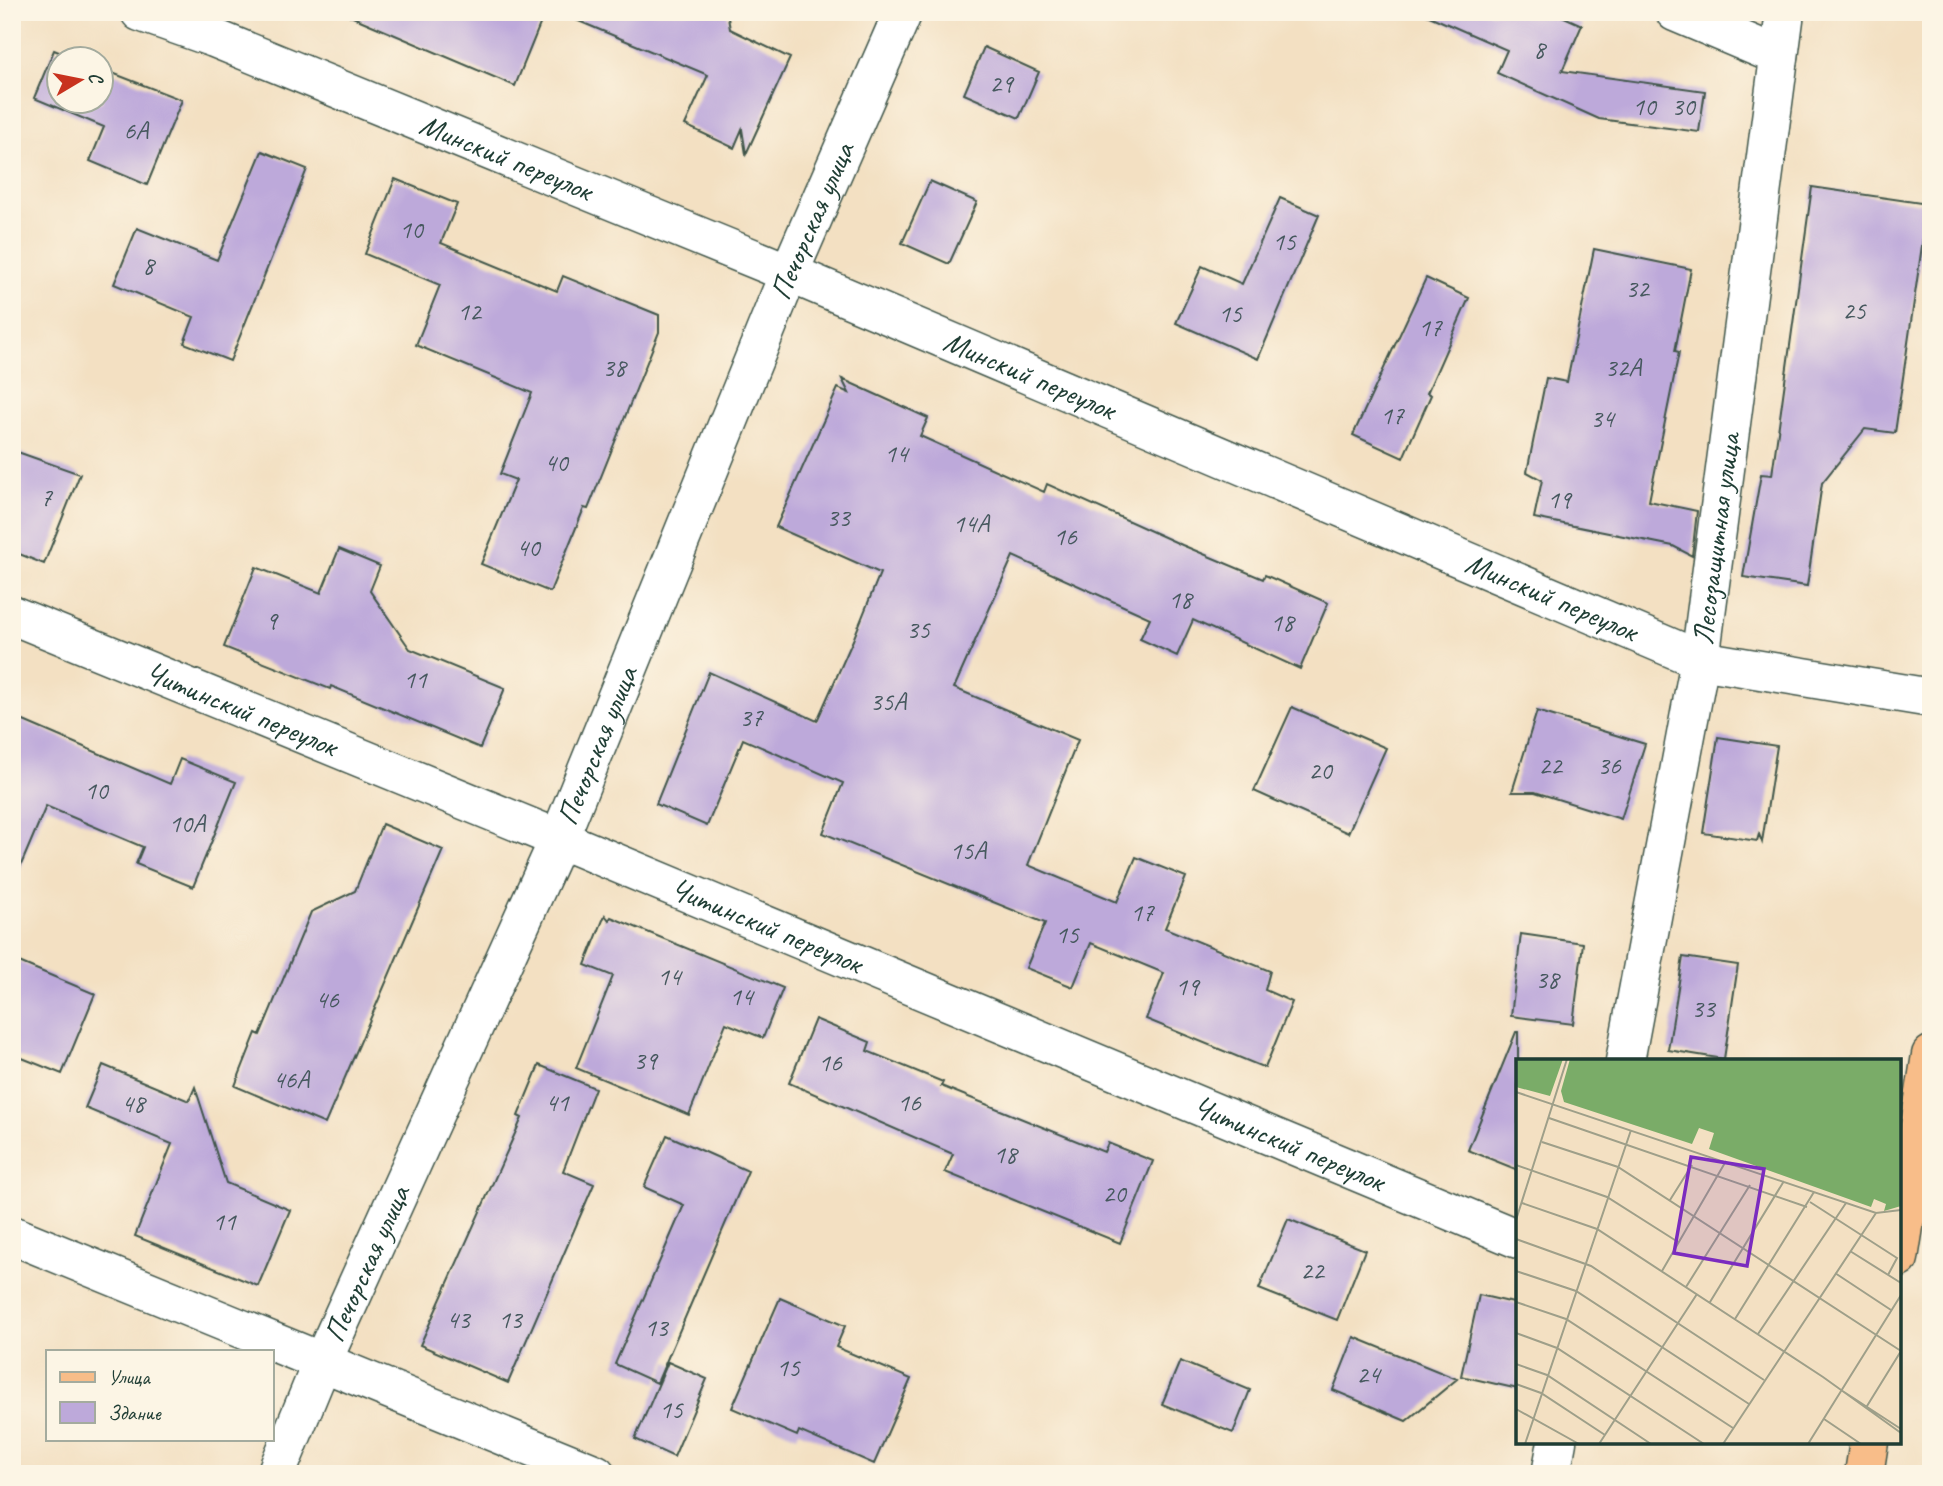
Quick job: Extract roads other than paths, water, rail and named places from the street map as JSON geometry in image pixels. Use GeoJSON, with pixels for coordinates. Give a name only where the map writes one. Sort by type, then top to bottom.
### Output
{"type":"FeatureCollection","features":[{"type":"Feature","properties":{"kind":"main road"},"geometry":{"type":"LineString","coordinates":[[1901,1245],[1931,1055]]}},
{"type":"Feature","properties":{"kind":"main road"},"geometry":{"type":"LineString","coordinates":[[1864,1474],[1869,1444]]}},
{"type":"Feature","properties":{"kind":"street","name":"Минский переулок"},"geometry":{"type":"LineString","coordinates":[[139,12],[220,25],[789,273],[1700,660],[1931,698]]}},
{"type":"Feature","properties":{"kind":"street","name":"Печорская улица"},"geometry":{"type":"LineString","coordinates":[[276,1474],[323,1360],[559,839],[789,273],[903,12]]}},
{"type":"Feature","properties":{"kind":"street"},"geometry":{"type":"LineString","coordinates":[[1675,12],[1779,56]]}},
{"type":"Feature","properties":{"kind":"street","name":"Лесозащитная улица"},"geometry":{"type":"LineString","coordinates":[[1625,1059],[1700,660],[1785,12]]}},
{"type":"Feature","properties":{"kind":"street","name":"Читинский переулок"},"geometry":{"type":"LineString","coordinates":[[12,615],[559,839],[1516,1238]]}},
{"type":"Feature","properties":{"kind":"street"},"geometry":{"type":"LineString","coordinates":[[12,1235],[323,1360],[596,1474]]}},
{"type":"Feature","properties":{"kind":"street"},"geometry":{"type":"LineString","coordinates":[[1552,1474],[1557,1444]]}}]}
